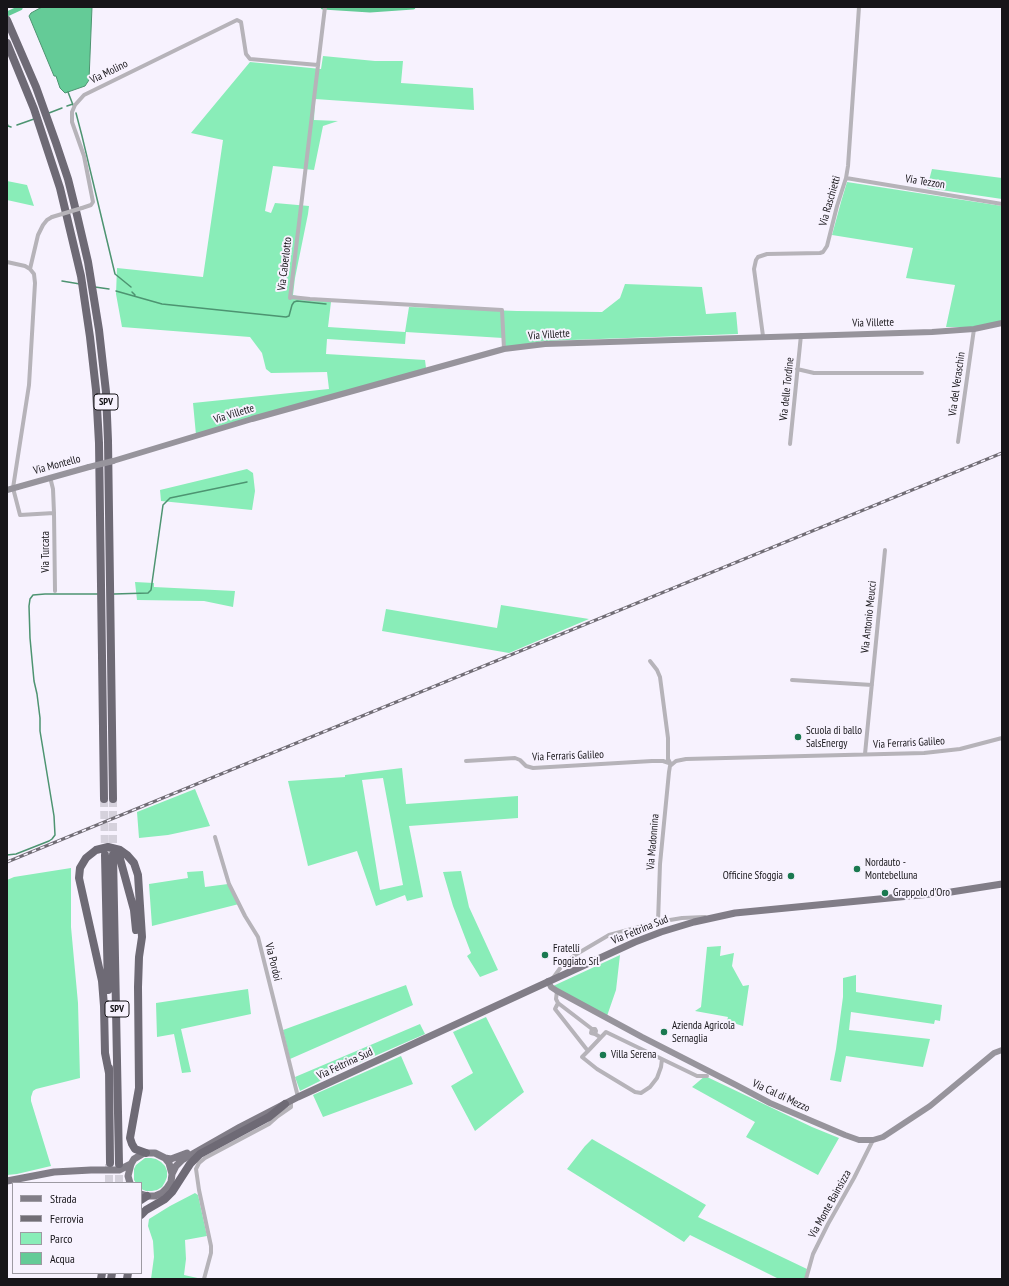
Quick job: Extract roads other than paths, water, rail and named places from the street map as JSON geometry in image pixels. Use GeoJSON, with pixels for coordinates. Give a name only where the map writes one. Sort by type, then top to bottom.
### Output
{"type":"FeatureCollection","features":[{"type":"Feature","properties":{"kind":"highway","name":"SPV"},"geometry":{"type":"LineString","coordinates":[[7,20],[36,87],[56,143],[77,215],[93,290],[102,350],[106,400],[108,474],[111,799],[99,450],[96,390],[90,337],[80,276],[60,188],[34,109],[7,43]]}},
{"type":"Feature","properties":{"kind":"highway"},"geometry":{"type":"LineString","coordinates":[[109,1073],[105,1053],[102,981],[79,880],[82,862],[90,853],[108,847],[120,850],[130,857],[136,866],[139,879],[142,931],[139,957],[138,1006],[139,1088],[130,1138],[136,1149],[146,1153]]}},
{"type":"Feature","properties":{"kind":"highway","name":"SPV"},"geometry":{"type":"LineString","coordinates":[[108,1163],[113,855]]}},
{"type":"Feature","properties":{"kind":"highway","name":"SPV"},"geometry":{"type":"LineString","coordinates":[[113,855],[119,1164]]}},
{"type":"Feature","properties":{"kind":"highway"},"geometry":{"type":"LineString","coordinates":[[113,855],[134,910],[139,957]]}},
{"type":"Feature","properties":{"kind":"highway"},"geometry":{"type":"LineString","coordinates":[[142,1215],[146,1210],[165,1199],[172,1192],[190,1164],[200,1154],[269,1117],[291,1100]]}},
{"type":"Feature","properties":{"kind":"main road","name":"Via Feltrina Sud"},"geometry":{"type":"LineString","coordinates":[[143,1197],[155,1196],[162,1193],[171,1182],[172,1174],[176,1166],[182,1160],[291,1100],[648,937],[679,926],[713,917],[758,910],[951,892],[1002,884]]}},
{"type":"Feature","properties":{"kind":"main road","name":"Via Feltrina Sud"},"geometry":{"type":"LineString","coordinates":[[146,1153],[155,1153],[171,1159],[180,1157],[216,1140]]}},
{"type":"Feature","properties":{"kind":"main road"},"geometry":{"type":"LineString","coordinates":[[7,1181],[65,1171],[119,1170],[131,1164],[139,1156],[146,1153]]}},
{"type":"Feature","properties":{"kind":"main road"},"geometry":{"type":"LineString","coordinates":[[165,1158],[171,1168],[172,1174]]}},
{"type":"Feature","properties":{"kind":"main road"},"geometry":{"type":"LineString","coordinates":[[130,1182],[128,1176],[131,1164]]}},
{"type":"Feature","properties":{"kind":"main road"},"geometry":{"type":"LineString","coordinates":[[65,1171],[120,1175],[130,1182]]}},
{"type":"Feature","properties":{"kind":"street","name":"Via Raschietti"},"geometry":{"type":"LineString","coordinates":[[763,336],[754,269],[756,260],[767,254],[820,253],[823,252],[827,246],[846,178],[859,7]]}},
{"type":"Feature","properties":{"kind":"street","name":"Via Caberlotto"},"geometry":{"type":"LineString","coordinates":[[325,8],[290,298],[502,310],[504,349]]}},
{"type":"Feature","properties":{"kind":"street","name":"Via Molino"},"geometry":{"type":"LineString","coordinates":[[30,269],[38,235],[47,220],[52,217],[91,205],[93,202],[84,156],[72,122],[72,112],[75,104],[84,95],[237,20],[241,22],[246,54],[250,59],[318,65]]}},
{"type":"Feature","properties":{"kind":"street","name":"Via Tezzon"},"geometry":{"type":"LineString","coordinates":[[846,178],[1002,204]]}},
{"type":"Feature","properties":{"kind":"street"},"geometry":{"type":"LineString","coordinates":[[7,262],[25,266],[30,269],[34,274],[35,283],[29,385],[10,489],[20,515],[54,514]]}},
{"type":"Feature","properties":{"kind":"street","name":"Via Villette"},"geometry":{"type":"LineString","coordinates":[[113,460],[252,419],[504,349],[545,344],[763,336],[932,332],[974,329],[1002,323]]}},
{"type":"Feature","properties":{"kind":"street","name":"Via del Veraschin"},"geometry":{"type":"LineString","coordinates":[[958,442],[974,329]]}},
{"type":"Feature","properties":{"kind":"street","name":"Via delle Tordine"},"geometry":{"type":"LineString","coordinates":[[790,444],[801,335]]}},
{"type":"Feature","properties":{"kind":"street"},"geometry":{"type":"LineString","coordinates":[[798,369],[814,372],[922,372]]}},
{"type":"Feature","properties":{"kind":"street","name":"Via Montello"},"geometry":{"type":"LineString","coordinates":[[10,489],[113,460]]}},
{"type":"Feature","properties":{"kind":"street","name":"Via Turcata"},"geometry":{"type":"LineString","coordinates":[[50,477],[53,489],[55,591]]}},
{"type":"Feature","properties":{"kind":"street","name":"Via Antonio Meucci"},"geometry":{"type":"LineString","coordinates":[[865,754],[885,550]]}},
{"type":"Feature","properties":{"kind":"street"},"geometry":{"type":"LineString","coordinates":[[650,661],[660,677],[668,738],[668,759],[672,764]]}},
{"type":"Feature","properties":{"kind":"street"},"geometry":{"type":"LineString","coordinates":[[792,680],[872,685]]}},
{"type":"Feature","properties":{"kind":"street","name":"Via Ferraris Galileo"},"geometry":{"type":"LineString","coordinates":[[466,761],[515,758],[520,760],[526,766],[533,768],[652,761],[663,761],[672,764],[676,761],[686,759],[914,753],[964,748],[1002,738]]}},
{"type":"Feature","properties":{"kind":"street","name":"Via Madonnina"},"geometry":{"type":"LineString","coordinates":[[658,922],[660,864],[668,776],[669,768],[672,764]]}},
{"type":"Feature","properties":{"kind":"street","name":"Via Pordoi"},"geometry":{"type":"LineString","coordinates":[[215,838],[229,884],[245,916],[258,937],[291,1100]]}},
{"type":"Feature","properties":{"kind":"street"},"geometry":{"type":"LineString","coordinates":[[550,981],[561,967],[575,955],[609,935],[658,922],[690,917],[713,917]]}},
{"type":"Feature","properties":{"kind":"street","name":"Via Cal di Mezzo"},"geometry":{"type":"LineString","coordinates":[[550,981],[551,986],[557,991],[770,1103],[859,1140],[873,1140],[883,1137],[912,1119],[958,1084],[994,1053],[1002,1050]]}},
{"type":"Feature","properties":{"kind":"street"},"geometry":{"type":"LineString","coordinates":[[557,991],[556,999],[558,1003],[592,1029],[596,1030],[595,1034],[600,1037]]}},
{"type":"Feature","properties":{"kind":"street"},"geometry":{"type":"LineString","coordinates":[[558,1003],[555,1009],[588,1050]]}},
{"type":"Feature","properties":{"kind":"street"},"geometry":{"type":"LineString","coordinates":[[662,1059],[657,1078],[650,1087],[641,1093],[635,1092],[597,1069],[582,1057],[606,1032],[662,1059],[697,1076],[707,1076]]}},
{"type":"Feature","properties":{"kind":"street","name":"Via Feltrina Sud"},"geometry":{"type":"LineString","coordinates":[[204,1279],[211,1253],[211,1246],[196,1169],[199,1163],[205,1158],[269,1124],[290,1107],[291,1100]]}},
{"type":"Feature","properties":{"kind":"street","name":"Via Monte Bainsizza"},"geometry":{"type":"LineString","coordinates":[[806,1279],[813,1254],[873,1140]]}},
{"type":"Feature","properties":{"kind":"water"},"geometry":{"type":"Polygon","coordinates":[[[42,7],[92,7],[89,80],[85,86],[65,93],[60,88],[29,16],[31,13],[42,7]]]}},
{"type":"Feature","properties":{"kind":"waterway"},"geometry":{"type":"LineString","coordinates":[[323,7],[370,10],[413,7]]}},
{"type":"Feature","properties":{"kind":"waterway"},"geometry":{"type":"LineString","coordinates":[[7,14],[20,8]]}},
{"type":"Feature","properties":{"kind":"waterway"},"geometry":{"type":"LineString","coordinates":[[68,92],[73,105]]}},
{"type":"Feature","properties":{"kind":"waterway"},"geometry":{"type":"LineString","coordinates":[[67,106],[73,104]]}},
{"type":"Feature","properties":{"kind":"waterway"},"geometry":{"type":"LineString","coordinates":[[49,113],[62,108]]}},
{"type":"Feature","properties":{"kind":"waterway"},"geometry":{"type":"LineString","coordinates":[[76,113],[115,274],[131,287]]}},
{"type":"Feature","properties":{"kind":"waterway"},"geometry":{"type":"LineString","coordinates":[[17,125],[34,119]]}},
{"type":"Feature","properties":{"kind":"waterway"},"geometry":{"type":"LineString","coordinates":[[7,123],[8,126],[11,127]]}},
{"type":"Feature","properties":{"kind":"waterway"},"geometry":{"type":"LineString","coordinates":[[62,281],[80,284]]}},
{"type":"Feature","properties":{"kind":"waterway"},"geometry":{"type":"LineString","coordinates":[[95,287],[109,289]]}},
{"type":"Feature","properties":{"kind":"waterway"},"geometry":{"type":"LineString","coordinates":[[116,291],[162,304],[286,317],[289,316],[292,305],[297,301],[326,304]]}},
{"type":"Feature","properties":{"kind":"waterway"},"geometry":{"type":"LineString","coordinates":[[132,292],[135,295]]}},
{"type":"Feature","properties":{"kind":"waterway"},"geometry":{"type":"LineString","coordinates":[[114,594],[148,593],[151,590],[163,505],[170,498],[247,482]]}},
{"type":"Feature","properties":{"kind":"waterway"},"geometry":{"type":"LineString","coordinates":[[7,855],[16,854],[49,841],[55,835],[54,816],[40,731],[40,718],[34,681],[30,638],[30,599],[33,595],[45,594],[98,594]]}},
{"type":"Feature","properties":{"kind":"tunnel"},"geometry":{"type":"LineString","coordinates":[[104,799],[105,854]]}},
{"type":"Feature","properties":{"kind":"tunnel"},"geometry":{"type":"LineString","coordinates":[[113,799],[113,855]]}},
{"type":"Feature","properties":{"kind":"tunnel"},"geometry":{"type":"LineString","coordinates":[[109,1164],[109,1182]]}},
{"type":"Feature","properties":{"kind":"tunnel"},"geometry":{"type":"LineString","coordinates":[[119,1164],[119,1182]]}},
{"type":"Feature","properties":{"kind":"railway"},"geometry":{"type":"LineString","coordinates":[[7,862],[1002,453]]}},
{"type":"Feature","properties":{"kind":"place","name":"Scuola di ballo SalsEnergy"},"geometry":{"type":"Point","coordinates":[798,737]}},
{"type":"Feature","properties":{"kind":"place","name":"Nordauto - Montebelluna"},"geometry":{"type":"Point","coordinates":[857,869]}},
{"type":"Feature","properties":{"kind":"place","name":"Officine Sfoggia"},"geometry":{"type":"Point","coordinates":[791,876]}},
{"type":"Feature","properties":{"kind":"place","name":"Grappolo d'Oro"},"geometry":{"type":"Point","coordinates":[885,893]}},
{"type":"Feature","properties":{"kind":"place","name":"Fratelli Foggiato Srl"},"geometry":{"type":"Point","coordinates":[545,955]}},
{"type":"Feature","properties":{"kind":"place","name":"Azienda Agricola Sernaglia"},"geometry":{"type":"Point","coordinates":[664,1032]}},
{"type":"Feature","properties":{"kind":"place","name":"Villa Serena"},"geometry":{"type":"Point","coordinates":[603,1055]}}]}
